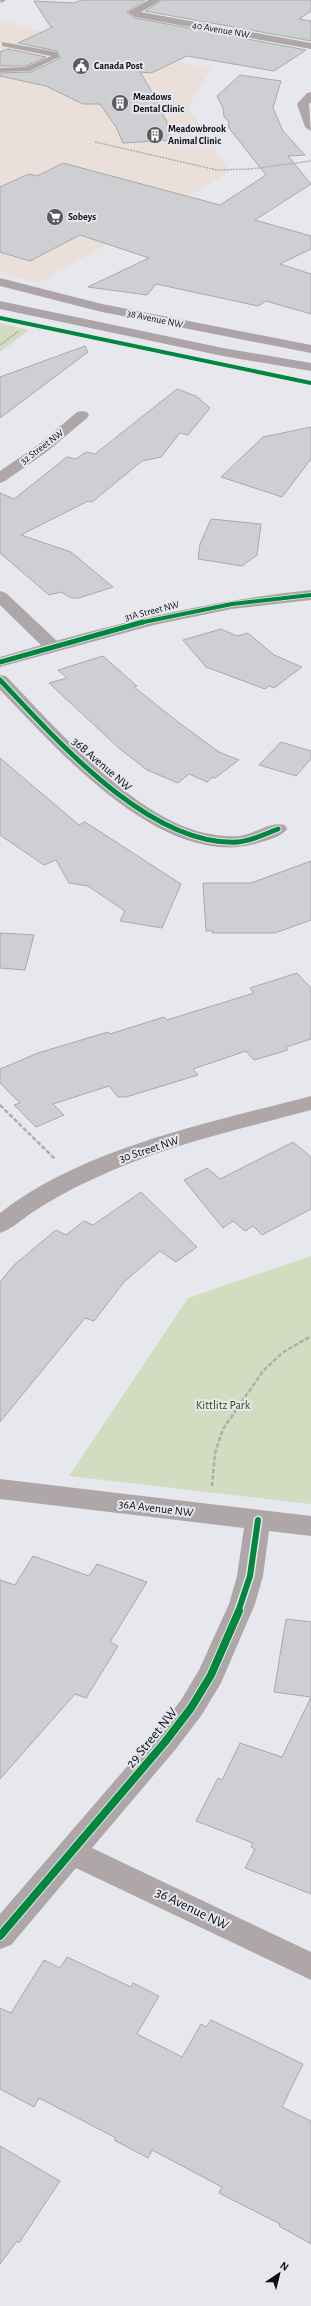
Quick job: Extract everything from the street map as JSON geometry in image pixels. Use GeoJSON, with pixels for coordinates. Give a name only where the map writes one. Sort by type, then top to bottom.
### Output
{"type":"FeatureCollection","features":[{"type":"Feature","properties":{"kind":"main road","name":"38 Avenue NW"},"geometry":{"type":"LineString","coordinates":[[0,282],[102,308],[311,349]]}},
{"type":"Feature","properties":{"kind":"main road","name":"38 Avenue NW"},"geometry":{"type":"LineString","coordinates":[[0,306],[223,352],[311,367]]}},
{"type":"Feature","properties":{"kind":"street","name":"40 Avenue NW"},"geometry":{"type":"LineString","coordinates":[[156,0],[133,12],[135,14],[311,46]]}},
{"type":"Feature","properties":{"kind":"street"},"geometry":{"type":"LineString","coordinates":[[311,96],[302,104],[311,127]]}},
{"type":"Feature","properties":{"kind":"street","name":"32 Street NW"},"geometry":{"type":"LineString","coordinates":[[0,478],[43,448],[82,415]]}},
{"type":"Feature","properties":{"kind":"street","name":"31A Street NW"},"geometry":{"type":"LineString","coordinates":[[0,662],[52,646],[205,609],[265,599],[311,595]]}},
{"type":"Feature","properties":{"kind":"street"},"geometry":{"type":"LineString","coordinates":[[0,596],[52,646]]}},
{"type":"Feature","properties":{"kind":"street","name":"36B Avenue NW"},"geometry":{"type":"LineString","coordinates":[[0,680],[72,754],[108,787],[135,806],[170,826],[207,839],[236,842],[278,829]]}},
{"type":"Feature","properties":{"kind":"street","name":"30 Street NW"},"geometry":{"type":"LineString","coordinates":[[0,1225],[39,1198],[75,1178],[123,1157],[164,1143],[311,1103]]}},
{"type":"Feature","properties":{"kind":"street","name":"36A Avenue NW"},"geometry":{"type":"LineString","coordinates":[[0,1489],[311,1526]]}},
{"type":"Feature","properties":{"kind":"street","name":"29 Street NW"},"geometry":{"type":"LineString","coordinates":[[0,1936],[165,1742],[191,1708],[211,1676],[226,1643],[246,1590],[250,1576],[258,1520]]}},
{"type":"Feature","properties":{"kind":"street","name":"36 Avenue NW"},"geometry":{"type":"LineString","coordinates":[[72,1852],[311,1967]]}},
{"type":"Feature","properties":{"kind":"lane"},"geometry":{"type":"LineString","coordinates":[[0,70],[28,69],[55,57],[54,54],[5,44]]}},
{"type":"Feature","properties":{"kind":"path"},"geometry":{"type":"LineString","coordinates":[[95,142],[218,170],[245,170],[311,161]]}},
{"type":"Feature","properties":{"kind":"path"},"geometry":{"type":"LineString","coordinates":[[0,345],[23,328]]}},
{"type":"Feature","properties":{"kind":"path"},"geometry":{"type":"LineString","coordinates":[[0,1104],[75,1178]]}},
{"type":"Feature","properties":{"kind":"path"},"geometry":{"type":"LineString","coordinates":[[212,1493],[216,1453],[223,1429],[263,1371],[282,1353],[311,1336]]}},
{"type":"Feature","properties":{"kind":"shaded area"},"geometry":{"type":"Polygon","coordinates":[[[0,19],[81,44],[212,68],[188,107],[230,172],[40,283],[0,273],[0,19]]]}},
{"type":"Feature","properties":{"kind":"green space"},"geometry":{"type":"Polygon","coordinates":[[[0,323],[29,330],[0,352],[0,323]]]}},
{"type":"Feature","properties":{"kind":"green space","name":"Kittlitz Park"},"geometry":{"type":"Polygon","coordinates":[[[311,1256],[311,1504],[69,1476],[188,1298],[311,1256]]]}},
{"type":"Feature","properties":{"kind":"building"},"geometry":{"type":"Polygon","coordinates":[[[82,0],[145,0],[127,12],[135,18],[306,50],[274,71],[187,56],[151,73],[140,72],[160,105],[157,105],[166,120],[172,140],[123,143],[116,127],[100,104],[83,104],[46,86],[0,76],[0,73],[31,72],[60,58],[57,51],[18,43],[53,27],[50,26],[34,1],[74,3],[82,0]]]}},
{"type":"Feature","properties":{"kind":"building"},"geometry":{"type":"Polygon","coordinates":[[[162,0],[311,0],[311,11],[299,19],[311,21],[311,41],[145,11],[162,0]]]}},
{"type":"Feature","properties":{"kind":"building"},"geometry":{"type":"Polygon","coordinates":[[[8,49],[46,57],[26,66],[0,66],[0,52],[8,49]]]}},
{"type":"Feature","properties":{"kind":"building"},"geometry":{"type":"Polygon","coordinates":[[[240,75],[281,81],[273,108],[283,131],[305,155],[288,156],[311,184],[255,220],[311,236],[311,249],[280,264],[311,274],[311,314],[266,301],[258,306],[156,284],[147,295],[88,287],[149,258],[80,235],[30,261],[0,252],[0,187],[29,174],[37,176],[63,163],[220,205],[266,175],[228,127],[229,122],[224,117],[223,108],[217,96],[240,75]]]}},
{"type":"Feature","properties":{"kind":"building"},"geometry":{"type":"Polygon","coordinates":[[[85,346],[88,352],[0,418],[0,377],[85,346]]]}},
{"type":"Feature","properties":{"kind":"building"},"geometry":{"type":"Polygon","coordinates":[[[177,389],[196,396],[210,408],[188,435],[180,433],[161,457],[142,461],[92,502],[88,501],[21,535],[71,552],[113,587],[79,598],[71,598],[61,592],[49,595],[0,553],[0,493],[14,499],[67,457],[76,459],[86,452],[95,454],[177,389]]]}},
{"type":"Feature","properties":{"kind":"building"},"geometry":{"type":"Polygon","coordinates":[[[311,427],[311,459],[282,497],[221,477],[263,437],[311,427]]]}},
{"type":"Feature","properties":{"kind":"building"},"geometry":{"type":"Polygon","coordinates":[[[211,519],[261,524],[257,555],[242,566],[198,559],[200,544],[211,519]]]}},
{"type":"Feature","properties":{"kind":"building"},"geometry":{"type":"Polygon","coordinates":[[[221,629],[237,636],[248,633],[274,655],[302,667],[274,688],[269,686],[265,689],[206,667],[183,640],[221,629]]]}},
{"type":"Feature","properties":{"kind":"building"},"geometry":{"type":"Polygon","coordinates":[[[103,656],[137,686],[134,687],[178,722],[219,752],[239,760],[215,778],[213,777],[207,782],[189,774],[178,783],[147,770],[120,749],[49,683],[67,678],[58,670],[103,656]]]}},
{"type":"Feature","properties":{"kind":"building"},"geometry":{"type":"Polygon","coordinates":[[[281,742],[311,751],[311,759],[296,776],[259,765],[281,742]]]}},
{"type":"Feature","properties":{"kind":"building"},"geometry":{"type":"Polygon","coordinates":[[[0,758],[79,825],[85,822],[181,884],[162,928],[120,921],[125,911],[88,886],[69,883],[56,860],[44,865],[0,835],[0,758]]]}},
{"type":"Feature","properties":{"kind":"building"},"geometry":{"type":"Polygon","coordinates":[[[311,861],[311,920],[275,933],[212,933],[213,931],[206,931],[203,883],[251,883],[311,861]]]}},
{"type":"Feature","properties":{"kind":"building"},"geometry":{"type":"Polygon","coordinates":[[[0,933],[34,935],[25,970],[0,968],[0,933]]]}},
{"type":"Feature","properties":{"kind":"building"},"geometry":{"type":"Polygon","coordinates":[[[297,973],[311,988],[311,1039],[286,1047],[288,1050],[254,1060],[246,1051],[193,1069],[198,1075],[126,1097],[118,1097],[109,1086],[53,1104],[64,1115],[36,1127],[14,1105],[20,1103],[0,1083],[0,1069],[38,1053],[108,1032],[110,1034],[164,1017],[167,1020],[254,993],[250,988],[297,973]]]}},
{"type":"Feature","properties":{"kind":"building"},"geometry":{"type":"Polygon","coordinates":[[[293,1142],[311,1157],[311,1209],[262,1235],[253,1226],[245,1231],[233,1221],[223,1228],[184,1180],[207,1168],[220,1179],[293,1142]]]}},
{"type":"Feature","properties":{"kind":"building"},"geometry":{"type":"Polygon","coordinates":[[[141,1192],[197,1247],[176,1262],[160,1251],[124,1282],[94,1321],[85,1318],[0,1422],[0,1282],[14,1265],[56,1230],[66,1235],[84,1221],[93,1225],[141,1192]]]}},
{"type":"Feature","properties":{"kind":"building"},"geometry":{"type":"Polygon","coordinates":[[[33,1556],[89,1576],[97,1564],[147,1582],[110,1642],[118,1646],[86,1698],[75,1694],[0,1779],[0,1580],[15,1585],[33,1556]]]}},
{"type":"Feature","properties":{"kind":"building"},"geometry":{"type":"Polygon","coordinates":[[[286,1619],[311,1622],[311,1697],[274,1692],[286,1619]]]}},
{"type":"Feature","properties":{"kind":"building"},"geometry":{"type":"Polygon","coordinates":[[[311,1697],[311,1894],[245,1868],[255,1849],[251,1847],[253,1843],[196,1821],[218,1778],[222,1780],[240,1743],[282,1757],[311,1697]]]}},
{"type":"Feature","properties":{"kind":"building"},"geometry":{"type":"Polygon","coordinates":[[[67,1957],[131,1987],[133,1983],[159,1996],[137,2034],[182,2057],[201,2024],[206,2027],[211,2020],[303,2064],[282,2107],[311,2121],[311,2244],[279,2226],[280,2224],[219,2193],[222,2187],[152,2150],[148,2158],[114,2140],[116,2138],[39,2098],[34,2107],[0,2089],[0,2008],[11,2013],[44,1960],[60,1968],[67,1957]]]}},
{"type":"Feature","properties":{"kind":"building"},"geometry":{"type":"Polygon","coordinates":[[[0,2146],[60,2181],[19,2243],[17,2241],[0,2264],[0,2146]]]}},
{"type":"Feature","properties":{"kind":"cycle path"},"geometry":{"type":"LineString","coordinates":[[0,318],[311,383]]}},
{"type":"Feature","properties":{"kind":"cycle path"},"geometry":{"type":"LineString","coordinates":[[0,662],[115,629],[154,620],[232,604],[311,595]]}},
{"type":"Feature","properties":{"kind":"cycle path"},"geometry":{"type":"LineString","coordinates":[[0,680],[48,730],[105,784],[136,807],[168,825],[201,838],[235,842],[251,839],[278,829]]}},
{"type":"Feature","properties":{"kind":"cycle path"},"geometry":{"type":"LineString","coordinates":[[0,1936],[165,1742],[191,1708],[211,1675],[242,1604],[250,1576],[258,1520]]}},
{"type":"Feature","properties":{"kind":"place","name":"Canada Post"},"geometry":{"type":"Point","coordinates":[81,66]}},
{"type":"Feature","properties":{"kind":"place","name":"Meadows Dental Clinic"},"geometry":{"type":"Point","coordinates":[120,103]}},
{"type":"Feature","properties":{"kind":"place","name":"Meadowbrook Animal Clinic"},"geometry":{"type":"Point","coordinates":[155,135]}},
{"type":"Feature","properties":{"kind":"place","name":"Sobeys"},"geometry":{"type":"Point","coordinates":[55,217]}}]}
